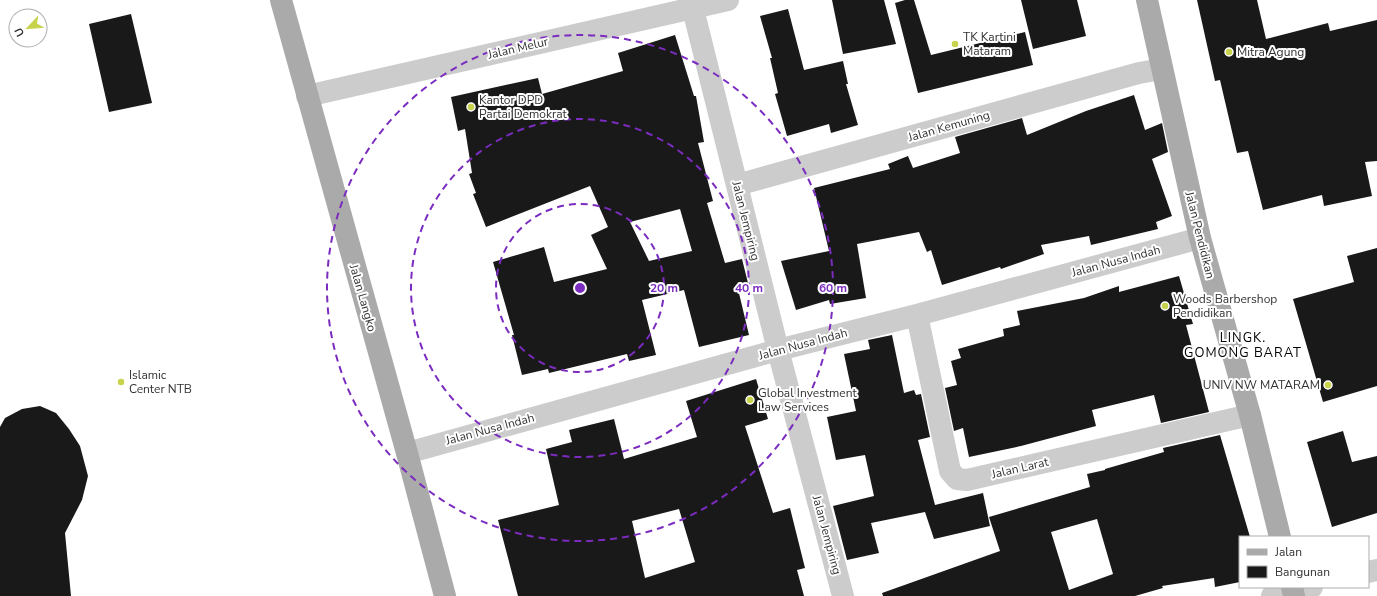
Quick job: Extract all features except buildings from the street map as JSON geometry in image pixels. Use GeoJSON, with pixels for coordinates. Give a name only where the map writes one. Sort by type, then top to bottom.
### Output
{"type":"FeatureCollection","features":[{"type":"Feature","properties":{"kind":"main road","name":"Jalan Langko"},"geometry":{"type":"LineString","coordinates":[[281,0],[407,453],[445,596]]}},
{"type":"Feature","properties":{"kind":"main road","name":"Jalan Pendidikan"},"geometry":{"type":"LineString","coordinates":[[1147,0],[1200,238],[1250,415],[1280,536]]}},
{"type":"Feature","properties":{"kind":"street","name":"Jalan Melur"},"geometry":{"type":"LineString","coordinates":[[307,96],[728,0]]}},
{"type":"Feature","properties":{"kind":"street","name":"Jalan Jempiring"},"geometry":{"type":"LineString","coordinates":[[692,9],[778,350],[844,596]]}},
{"type":"Feature","properties":{"kind":"street","name":"Jalan Kemuning"},"geometry":{"type":"LineString","coordinates":[[737,185],[1139,73],[1162,69]]}},
{"type":"Feature","properties":{"kind":"street","name":"Jalan Nusa Indah"},"geometry":{"type":"LineString","coordinates":[[407,453],[778,350],[916,315],[1200,238]]}},
{"type":"Feature","properties":{"kind":"street","name":"Jalan Larat"},"geometry":{"type":"LineString","coordinates":[[916,315],[950,472],[957,479],[967,480],[1250,415]]}},
{"type":"Feature","properties":{"kind":"place","name":"TK Kartini Mataram"},"geometry":{"type":"Point","coordinates":[955,44]}},
{"type":"Feature","properties":{"kind":"place","name":"Mitra Agung"},"geometry":{"type":"Point","coordinates":[1229,52]}},
{"type":"Feature","properties":{"kind":"place","name":"Kantor DPD Partai Demokrat"},"geometry":{"type":"Point","coordinates":[471,107]}},
{"type":"Feature","properties":{"kind":"place","name":"Woods Barbershop Pendidikan"},"geometry":{"type":"Point","coordinates":[1165,306]}},
{"type":"Feature","properties":{"kind":"place","name":"Islamic Center NTB"},"geometry":{"type":"Point","coordinates":[121,382]}},
{"type":"Feature","properties":{"kind":"place","name":"UNIV NW MATARAM"},"geometry":{"type":"Point","coordinates":[1328,385]}},
{"type":"Feature","properties":{"kind":"place","name":"Global Investment Law Services"},"geometry":{"type":"Point","coordinates":[750,400]}},
{"type":"Feature","properties":{"kind":"district","name":"LINGK. GOMONG BARAT"},"geometry":{"type":"Point","coordinates":[1243,346]}}]}
